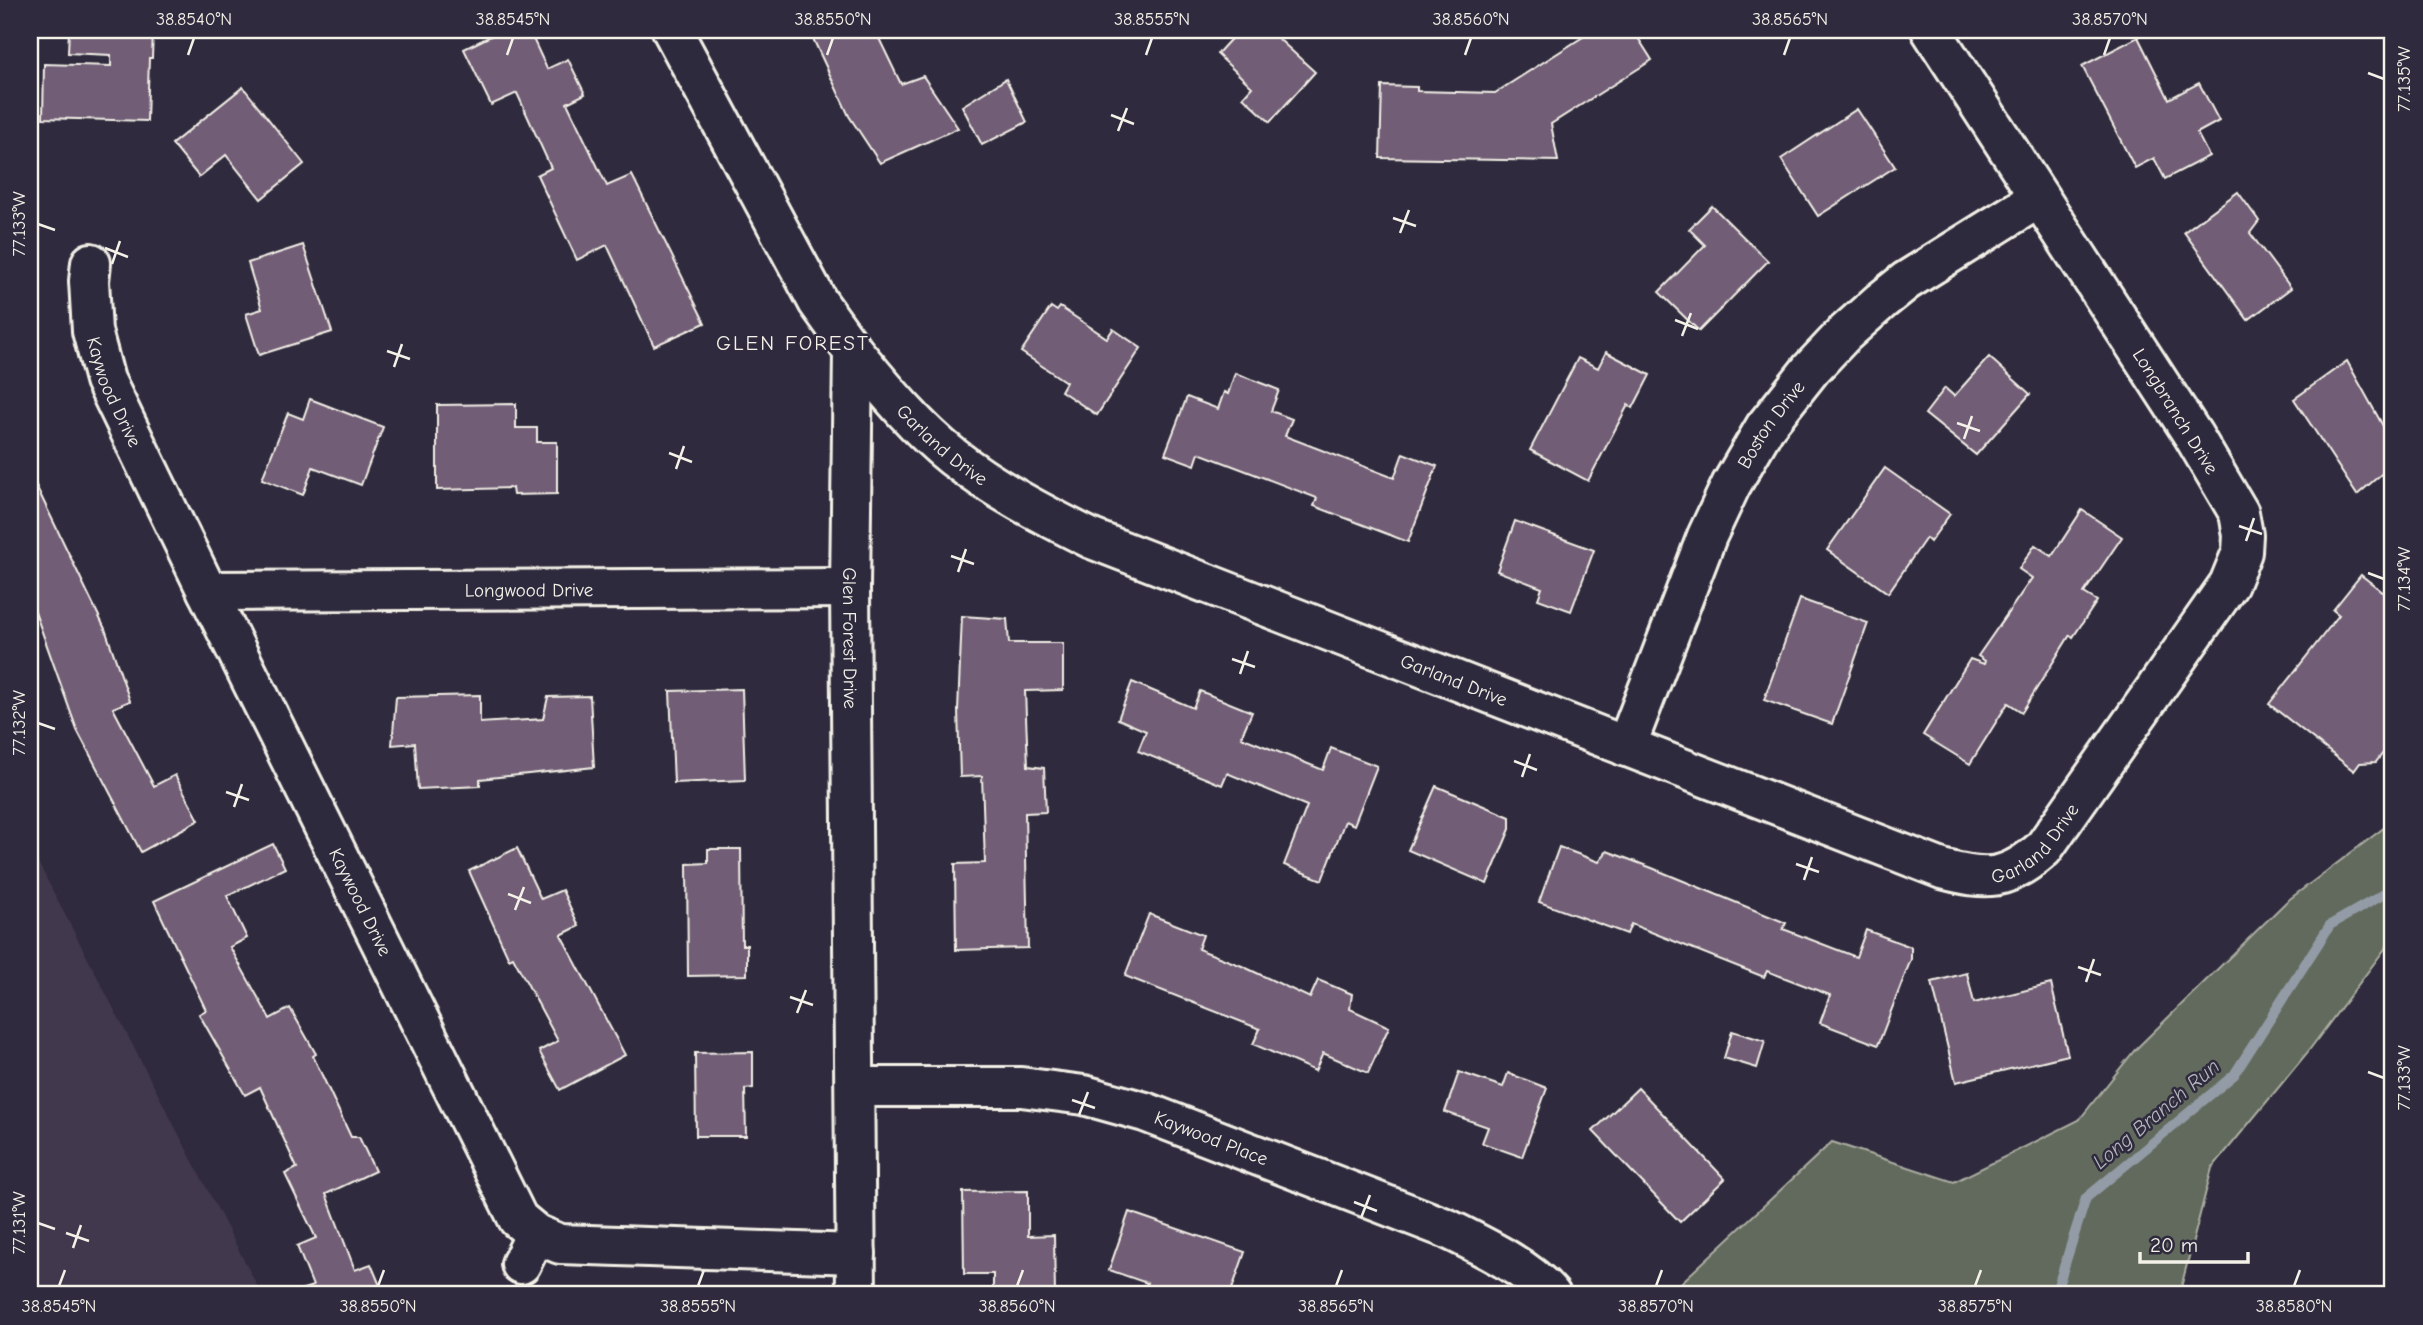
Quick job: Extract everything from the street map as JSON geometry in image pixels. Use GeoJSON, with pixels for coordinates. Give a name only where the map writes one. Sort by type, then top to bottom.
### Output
{"type":"FeatureCollection","features":[{"type":"Feature","properties":{"kind":"street"},"geometry":{"type":"LineString","coordinates":[[672,30],[818,302],[852,351]]}},
{"type":"Feature","properties":{"kind":"street","name":"Longbranch Drive"},"geometry":{"type":"LineString","coordinates":[[1931,30],[2193,435],[2239,513],[2243,535],[2242,552],[2229,584],[2081,796]]}},
{"type":"Feature","properties":{"kind":"street","name":"Boston Drive"},"geometry":{"type":"LineString","coordinates":[[1626,747],[1707,536],[1731,485],[1765,427],[1811,369],[1881,300],[1906,281],[2039,198]]}},
{"type":"Feature","properties":{"kind":"street","name":"Kaywood Drive"},"geometry":{"type":"LineString","coordinates":[[91,263],[89,281],[92,331],[105,380],[518,1219],[528,1249],[560,1244],[856,1254]]}},
{"type":"Feature","properties":{"kind":"street","name":"Glen Forest Drive"},"geometry":{"type":"LineString","coordinates":[[852,351],[850,589],[856,1295]]}},
{"type":"Feature","properties":{"kind":"street","name":"Garland Drive"},"geometry":{"type":"LineString","coordinates":[[852,351],[892,398],[952,456],[1022,503],[1092,539],[1942,869],[1971,877],[1996,877],[2025,865],[2043,849],[2081,796]]}},
{"type":"Feature","properties":{"kind":"street","name":"Longwood Drive"},"geometry":{"type":"LineString","coordinates":[[207,591],[850,589]]}},
{"type":"Feature","properties":{"kind":"street","name":"Kaywood Place"},"geometry":{"type":"LineString","coordinates":[[855,1087],[1020,1087],[1084,1096],[1146,1112],[1448,1229],[1490,1250],[1547,1291]]}},
{"type":"Feature","properties":{"kind":"shaded area"},"geometry":{"type":"Polygon","coordinates":[[[30,847],[262,1295],[30,1295],[30,847]]]}},
{"type":"Feature","properties":{"kind":"green space"},"geometry":{"type":"Polygon","coordinates":[[[2393,821],[2393,938],[2307,1053],[2212,1168],[2179,1295],[1668,1295],[1832,1142],[1954,1182],[2079,1120],[2134,1051],[2287,901],[2393,821]]]}},
{"type":"Feature","properties":{"kind":"building"},"geometry":{"type":"Polygon","coordinates":[[[69,30],[153,30],[152,58],[149,58],[147,121],[43,118],[44,64],[111,66],[111,55],[68,53],[69,30]]]}},
{"type":"Feature","properties":{"kind":"building"},"geometry":{"type":"Polygon","coordinates":[[[503,30],[529,30],[547,69],[568,59],[585,94],[567,103],[607,186],[632,175],[705,323],[654,346],[607,245],[577,260],[537,175],[551,168],[517,93],[491,105],[464,49],[503,30]]]}},
{"type":"Feature","properties":{"kind":"building"},"geometry":{"type":"Polygon","coordinates":[[[809,30],[875,30],[901,84],[923,76],[958,128],[880,163],[849,116],[809,30]]]}},
{"type":"Feature","properties":{"kind":"building"},"geometry":{"type":"Polygon","coordinates":[[[1239,30],[1269,30],[1315,72],[1270,122],[1243,97],[1252,87],[1217,54],[1239,30]]]}},
{"type":"Feature","properties":{"kind":"building"},"geometry":{"type":"Polygon","coordinates":[[[1594,30],[1633,30],[1652,60],[1551,124],[1558,161],[1380,158],[1382,86],[1417,87],[1417,91],[1495,93],[1594,30]]]}},
{"type":"Feature","properties":{"kind":"building"},"geometry":{"type":"Polygon","coordinates":[[[2138,37],[2169,99],[2199,83],[2219,121],[2197,133],[2209,156],[2165,179],[2154,158],[2135,168],[2082,66],[2138,37]]]}},
{"type":"Feature","properties":{"kind":"building"},"geometry":{"type":"Polygon","coordinates":[[[1006,79],[1027,122],[982,145],[962,106],[1006,79]]]}},
{"type":"Feature","properties":{"kind":"building"},"geometry":{"type":"Polygon","coordinates":[[[243,87],[304,164],[261,199],[226,155],[199,177],[172,144],[243,87]]]}},
{"type":"Feature","properties":{"kind":"building"},"geometry":{"type":"Polygon","coordinates":[[[1857,109],[1895,167],[1818,216],[1781,159],[1857,109]]]}},
{"type":"Feature","properties":{"kind":"building"},"geometry":{"type":"Polygon","coordinates":[[[2238,192],[2259,221],[2250,233],[2291,288],[2248,320],[2184,232],[2238,192]]]}},
{"type":"Feature","properties":{"kind":"building"},"geometry":{"type":"Polygon","coordinates":[[[1712,206],[1768,261],[1699,331],[1659,292],[1705,245],[1689,229],[1712,206]]]}},
{"type":"Feature","properties":{"kind":"building"},"geometry":{"type":"Polygon","coordinates":[[[303,245],[332,332],[259,355],[246,314],[262,309],[248,263],[303,245]]]}},
{"type":"Feature","properties":{"kind":"building"},"geometry":{"type":"Polygon","coordinates":[[[1051,307],[1057,311],[1060,307],[1107,338],[1113,329],[1141,348],[1097,415],[1061,391],[1066,382],[1021,352],[1051,307]]]}},
{"type":"Feature","properties":{"kind":"building"},"geometry":{"type":"Polygon","coordinates":[[[1606,352],[1650,375],[1633,408],[1628,405],[1588,481],[1530,450],[1578,358],[1598,368],[1606,352]]]}},
{"type":"Feature","properties":{"kind":"building"},"geometry":{"type":"Polygon","coordinates":[[[1989,357],[2030,394],[1976,455],[1925,414],[1945,388],[1954,396],[1989,357]]]}},
{"type":"Feature","properties":{"kind":"building"},"geometry":{"type":"Polygon","coordinates":[[[2347,361],[2393,444],[2393,464],[2357,495],[2294,399],[2347,361]]]}},
{"type":"Feature","properties":{"kind":"building"},"geometry":{"type":"Polygon","coordinates":[[[1235,373],[1279,390],[1271,411],[1292,419],[1285,436],[1394,478],[1403,453],[1437,466],[1408,542],[1314,506],[1317,498],[1199,453],[1195,465],[1165,454],[1187,397],[1218,409],[1224,392],[1228,394],[1235,373]]]}},
{"type":"Feature","properties":{"kind":"building"},"geometry":{"type":"Polygon","coordinates":[[[310,399],[383,427],[361,485],[313,467],[303,495],[262,479],[288,413],[303,419],[310,399]]]}},
{"type":"Feature","properties":{"kind":"building"},"geometry":{"type":"Polygon","coordinates":[[[516,404],[516,428],[537,428],[537,442],[557,442],[557,494],[513,495],[512,488],[437,490],[437,405],[516,404]]]}},
{"type":"Feature","properties":{"kind":"building"},"geometry":{"type":"Polygon","coordinates":[[[1885,468],[1950,514],[1930,542],[1926,538],[1888,593],[1827,550],[1885,468]]]}},
{"type":"Feature","properties":{"kind":"building"},"geometry":{"type":"Polygon","coordinates":[[[30,473],[105,629],[130,701],[113,708],[154,786],[175,775],[199,820],[141,852],[77,730],[30,598],[30,473]]]}},
{"type":"Feature","properties":{"kind":"building"},"geometry":{"type":"Polygon","coordinates":[[[2082,510],[2122,537],[2084,593],[2097,601],[2073,637],[2070,635],[2022,712],[2008,703],[1970,764],[1923,735],[1970,659],[1984,664],[1985,661],[1978,656],[2032,578],[2019,569],[2035,545],[2052,556],[2082,510]]]}},
{"type":"Feature","properties":{"kind":"building"},"geometry":{"type":"Polygon","coordinates":[[[1515,521],[1594,550],[1571,611],[1538,599],[1542,588],[1497,571],[1515,521]]]}},
{"type":"Feature","properties":{"kind":"building"},"geometry":{"type":"Polygon","coordinates":[[[2361,575],[2393,600],[2393,740],[2376,762],[2360,763],[2354,771],[2269,704],[2339,615],[2333,610],[2361,575]]]}},
{"type":"Feature","properties":{"kind":"building"},"geometry":{"type":"Polygon","coordinates":[[[1800,599],[1868,623],[1832,724],[1764,700],[1800,599]]]}},
{"type":"Feature","properties":{"kind":"building"},"geometry":{"type":"Polygon","coordinates":[[[962,616],[1007,619],[1009,643],[1063,643],[1063,690],[1025,691],[1028,766],[1044,768],[1046,812],[1025,813],[1028,948],[956,950],[955,864],[985,863],[982,776],[960,777],[958,710],[962,616]]]}},
{"type":"Feature","properties":{"kind":"building"},"geometry":{"type":"Polygon","coordinates":[[[1132,682],[1193,708],[1200,691],[1252,712],[1241,737],[1323,770],[1331,748],[1377,766],[1354,825],[1345,821],[1322,880],[1284,865],[1307,806],[1227,773],[1222,785],[1138,751],[1146,731],[1118,719],[1132,682]]]}},
{"type":"Feature","properties":{"kind":"building"},"geometry":{"type":"Polygon","coordinates":[[[742,689],[745,780],[674,783],[670,691],[742,689]]]}},
{"type":"Feature","properties":{"kind":"building"},"geometry":{"type":"Polygon","coordinates":[[[480,695],[480,723],[543,719],[548,697],[590,696],[594,767],[480,779],[480,786],[418,789],[415,743],[392,745],[396,697],[480,695]]]}},
{"type":"Feature","properties":{"kind":"building"},"geometry":{"type":"Polygon","coordinates":[[[1436,786],[1510,817],[1510,829],[1487,884],[1408,850],[1436,786]]]}},
{"type":"Feature","properties":{"kind":"building"},"geometry":{"type":"Polygon","coordinates":[[[273,844],[285,868],[227,896],[247,938],[230,947],[270,1019],[290,1008],[316,1054],[313,1056],[351,1137],[359,1137],[375,1171],[326,1194],[355,1270],[371,1264],[384,1295],[295,1295],[294,1292],[313,1286],[297,1246],[316,1238],[285,1174],[297,1168],[260,1087],[245,1095],[199,1014],[206,1010],[154,901],[273,844]]]}},
{"type":"Feature","properties":{"kind":"building"},"geometry":{"type":"Polygon","coordinates":[[[1559,847],[1599,862],[1607,851],[1786,923],[1783,929],[1856,957],[1866,930],[1911,947],[1911,959],[1878,1045],[1820,1023],[1830,995],[1767,971],[1764,977],[1631,924],[1627,934],[1539,902],[1559,847]]]}},
{"type":"Feature","properties":{"kind":"building"},"geometry":{"type":"Polygon","coordinates":[[[517,848],[541,899],[562,890],[579,926],[561,935],[625,1055],[560,1090],[539,1051],[558,1041],[513,957],[509,959],[469,871],[517,848]]]}},
{"type":"Feature","properties":{"kind":"building"},"geometry":{"type":"Polygon","coordinates":[[[708,849],[741,849],[742,945],[747,945],[747,975],[688,976],[687,864],[708,863],[708,849]]]}},
{"type":"Feature","properties":{"kind":"building"},"geometry":{"type":"Polygon","coordinates":[[[1149,914],[1203,935],[1198,949],[1310,998],[1318,980],[1352,994],[1350,1009],[1389,1027],[1368,1073],[1323,1053],[1315,1071],[1253,1044],[1260,1029],[1125,976],[1149,914]]]}},
{"type":"Feature","properties":{"kind":"building"},"geometry":{"type":"Polygon","coordinates":[[[1967,973],[1974,1003],[2051,984],[2068,1055],[1956,1082],[1932,982],[1967,973]]]}},
{"type":"Feature","properties":{"kind":"building"},"geometry":{"type":"Polygon","coordinates":[[[1732,1031],[1765,1041],[1757,1068],[1724,1058],[1732,1031]]]}},
{"type":"Feature","properties":{"kind":"building"},"geometry":{"type":"Polygon","coordinates":[[[753,1052],[753,1088],[745,1089],[746,1136],[696,1136],[695,1053],[753,1052]]]}},
{"type":"Feature","properties":{"kind":"building"},"geometry":{"type":"Polygon","coordinates":[[[1459,1072],[1503,1087],[1508,1073],[1547,1088],[1522,1157],[1482,1143],[1488,1127],[1445,1112],[1459,1072]]]}},
{"type":"Feature","properties":{"kind":"building"},"geometry":{"type":"Polygon","coordinates":[[[1638,1088],[1725,1179],[1680,1222],[1593,1131],[1638,1088]]]}},
{"type":"Feature","properties":{"kind":"building"},"geometry":{"type":"Polygon","coordinates":[[[1028,1191],[1028,1236],[1054,1235],[1055,1295],[993,1295],[993,1274],[964,1274],[963,1192],[1028,1191]]]}},
{"type":"Feature","properties":{"kind":"building"},"geometry":{"type":"Polygon","coordinates":[[[1129,1212],[1245,1252],[1230,1295],[1143,1295],[1147,1283],[1109,1270],[1129,1212]]]}},
{"type":"Feature","properties":{"kind":"waterway","name":"Long Branch Run"},"geometry":{"type":"LineString","coordinates":[[2055,1295],[2086,1198],[2234,1075],[2330,925],[2393,889]]}},
{"type":"Feature","properties":{"kind":"district","name":"GLEN FOREST"},"geometry":{"type":"Point","coordinates":[793,343]}}]}
